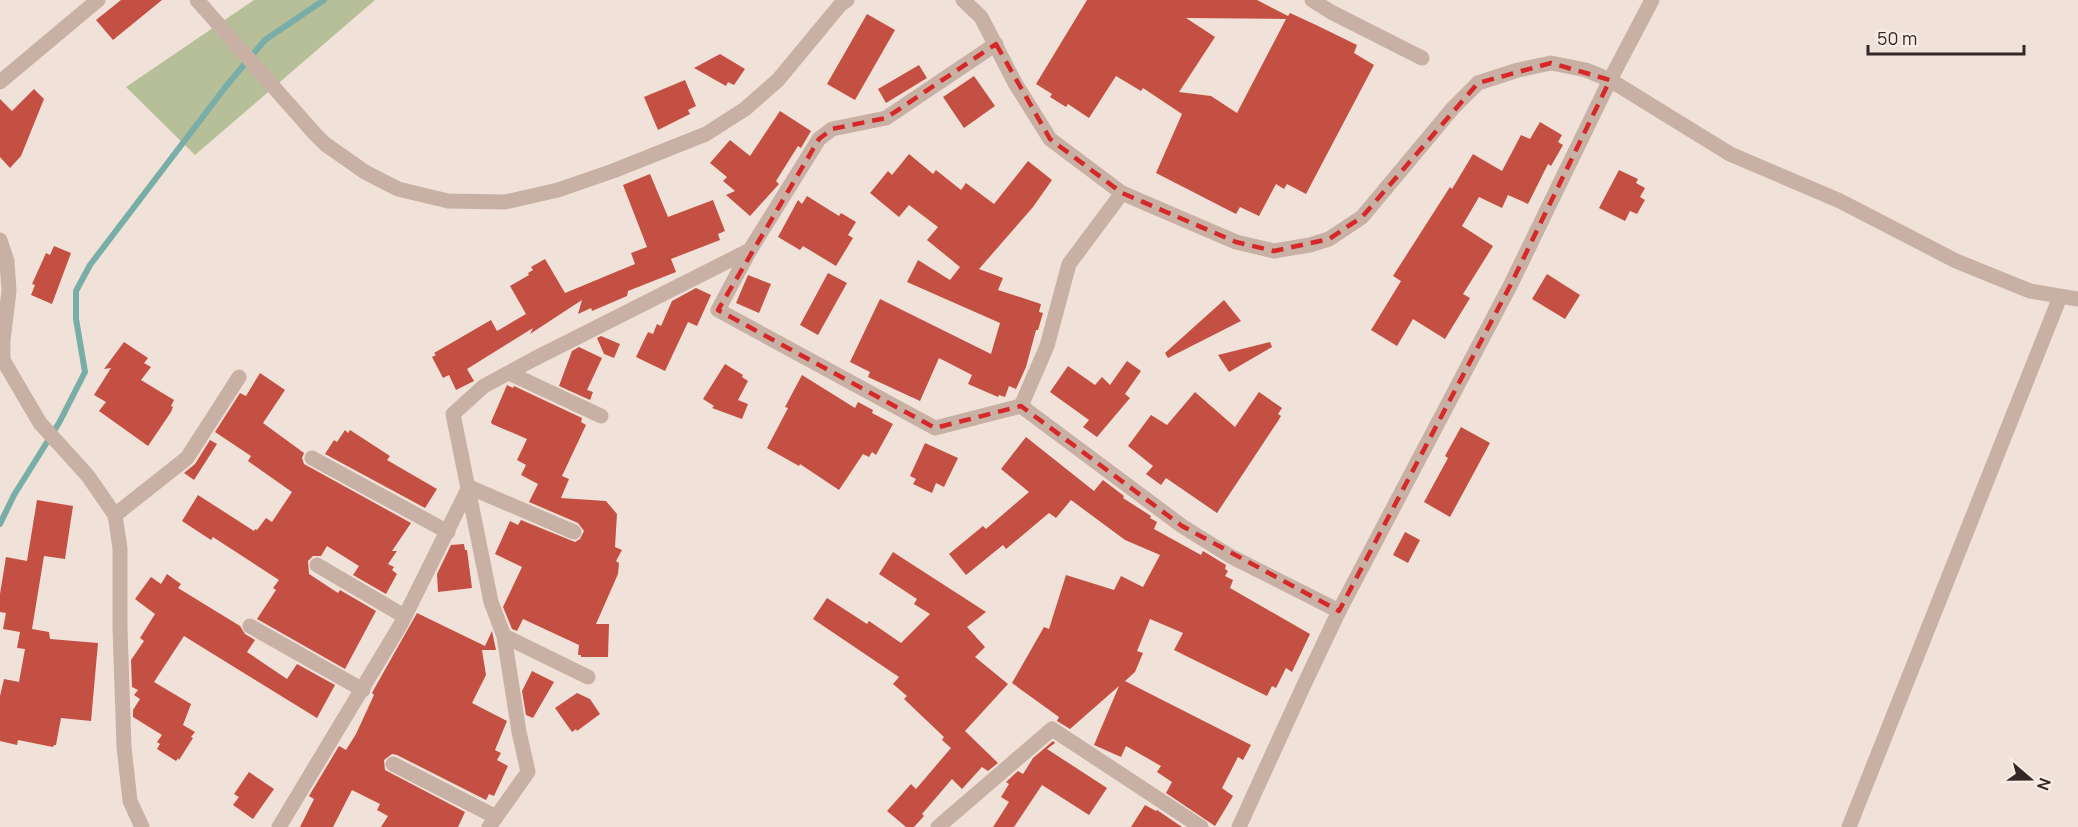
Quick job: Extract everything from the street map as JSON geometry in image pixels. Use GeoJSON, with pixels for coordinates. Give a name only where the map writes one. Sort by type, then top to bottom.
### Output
{"type":"FeatureCollection","features":[{"type":"Feature","properties":{"kind":"street"},"geometry":{"type":"LineString","coordinates":[[0,82],[98,0]]}},
{"type":"Feature","properties":{"kind":"street"},"geometry":{"type":"LineString","coordinates":[[197,0],[315,134],[325,144],[365,172],[398,189],[448,201],[505,202],[558,190],[706,134],[745,109],[778,80],[841,4],[847,0]]}},
{"type":"Feature","properties":{"kind":"street"},"geometry":{"type":"LineString","coordinates":[[963,0],[981,17],[1014,82],[1050,139],[1122,193],[1236,242],[1274,251],[1310,245],[1329,239],[1362,217],[1453,108],[1478,83],[1518,70],[1551,63],[1586,70],[1610,80],[1730,154],[1840,201],[1956,261],[2030,291],[2078,299]]}},
{"type":"Feature","properties":{"kind":"street"},"geometry":{"type":"LineString","coordinates":[[1312,0],[1330,12],[1422,58]]}},
{"type":"Feature","properties":{"kind":"street"},"geometry":{"type":"LineString","coordinates":[[1239,827],[1339,611],[1511,284],[1610,80],[1652,0]]}},
{"type":"Feature","properties":{"kind":"street"},"geometry":{"type":"LineString","coordinates":[[996,44],[886,118],[832,129],[819,139],[750,250],[718,310],[935,428],[1021,406]]}},
{"type":"Feature","properties":{"kind":"street"},"geometry":{"type":"LineString","coordinates":[[1021,406],[1047,346],[1069,264],[1122,193]]}},
{"type":"Feature","properties":{"kind":"street"},"geometry":{"type":"LineString","coordinates":[[0,240],[7,261],[9,291],[3,360],[40,423],[88,476],[115,515],[120,548],[124,747],[130,801],[142,827]]}},
{"type":"Feature","properties":{"kind":"street"},"geometry":{"type":"LineString","coordinates":[[393,764],[492,822],[528,772],[519,732],[504,636],[491,602],[453,414],[484,386],[750,250]]}},
{"type":"Feature","properties":{"kind":"street"},"geometry":{"type":"LineString","coordinates":[[1849,827],[2060,297]]}},
{"type":"Feature","properties":{"kind":"street"},"geometry":{"type":"LineString","coordinates":[[509,373],[601,416]]}},
{"type":"Feature","properties":{"kind":"street"},"geometry":{"type":"LineString","coordinates":[[115,515],[186,458],[239,377]]}},
{"type":"Feature","properties":{"kind":"street"},"geometry":{"type":"LineString","coordinates":[[1021,406],[1182,526],[1230,556],[1339,611]]}},
{"type":"Feature","properties":{"kind":"street"},"geometry":{"type":"LineString","coordinates":[[312,458],[447,532]]}},
{"type":"Feature","properties":{"kind":"street"},"geometry":{"type":"LineString","coordinates":[[469,488],[574,532]]}},
{"type":"Feature","properties":{"kind":"street"},"geometry":{"type":"LineString","coordinates":[[279,827],[363,690],[405,616],[469,488]]}},
{"type":"Feature","properties":{"kind":"street"},"geometry":{"type":"LineString","coordinates":[[317,565],[405,616]]}},
{"type":"Feature","properties":{"kind":"street"},"geometry":{"type":"LineString","coordinates":[[250,626],[363,690]]}},
{"type":"Feature","properties":{"kind":"street"},"geometry":{"type":"LineString","coordinates":[[504,636],[588,677]]}},
{"type":"Feature","properties":{"kind":"street"},"geometry":{"type":"LineString","coordinates":[[938,827],[1052,729],[1201,827]]}},
{"type":"Feature","properties":{"kind":"highlighted area"},"geometry":{"type":"Polygon","coordinates":[[[996,44],[1050,139],[1122,193],[1236,242],[1274,251],[1329,239],[1362,217],[1478,83],[1551,63],[1610,80],[1511,284],[1339,611],[1182,526],[1021,406],[935,428],[718,310],[819,139],[832,129],[886,118],[996,44]]]}},
{"type":"Feature","properties":{"kind":"green space"},"geometry":{"type":"Polygon","coordinates":[[[254,0],[375,0],[195,155],[126,87],[254,0]]]}},
{"type":"Feature","properties":{"kind":"building"},"geometry":{"type":"Polygon","coordinates":[[[121,0],[162,0],[113,40],[96,20],[121,0]]]}},
{"type":"Feature","properties":{"kind":"building"},"geometry":{"type":"Polygon","coordinates":[[[1087,0],[1257,0],[1288,16],[1290,13],[1357,45],[1354,53],[1374,65],[1306,194],[1287,184],[1284,189],[1276,184],[1259,216],[1240,207],[1236,214],[1156,173],[1182,114],[1143,88],[1141,91],[1116,76],[1089,118],[1068,104],[1066,107],[1050,97],[1052,94],[1036,84],[1087,0]],[[1186,18],[1215,37],[1179,92],[1211,96],[1237,113],[1286,19],[1186,18]]]}},
{"type":"Feature","properties":{"kind":"building"},"geometry":{"type":"Polygon","coordinates":[[[867,14],[895,30],[855,100],[827,84],[867,14]]]}},
{"type":"Feature","properties":{"kind":"building"},"geometry":{"type":"Polygon","coordinates":[[[720,54],[745,69],[734,85],[728,82],[726,86],[694,68],[720,54]]]}},
{"type":"Feature","properties":{"kind":"building"},"geometry":{"type":"Polygon","coordinates":[[[919,65],[927,78],[886,103],[878,89],[919,65]]]}},
{"type":"Feature","properties":{"kind":"building"},"geometry":{"type":"Polygon","coordinates":[[[974,76],[995,106],[964,128],[943,97],[974,76]]]}},
{"type":"Feature","properties":{"kind":"building"},"geometry":{"type":"Polygon","coordinates":[[[685,80],[696,106],[688,110],[690,114],[658,130],[644,97],[685,80]]]}},
{"type":"Feature","properties":{"kind":"building"},"geometry":{"type":"Polygon","coordinates":[[[34,89],[44,99],[21,156],[10,168],[0,157],[0,99],[12,111],[34,89]]]}},
{"type":"Feature","properties":{"kind":"building"},"geometry":{"type":"Polygon","coordinates":[[[780,111],[811,131],[801,148],[798,146],[776,181],[779,184],[750,216],[726,195],[735,191],[723,181],[727,177],[710,163],[730,140],[750,156],[780,111]]]}},
{"type":"Feature","properties":{"kind":"building"},"geometry":{"type":"Polygon","coordinates":[[[1540,122],[1562,135],[1558,142],[1563,145],[1551,166],[1548,164],[1528,204],[1508,195],[1502,208],[1479,197],[1462,226],[1493,246],[1463,294],[1470,298],[1445,339],[1413,319],[1397,346],[1371,330],[1401,281],[1393,276],[1473,154],[1502,171],[1521,135],[1530,139],[1540,122]]]}},
{"type":"Feature","properties":{"kind":"building"},"geometry":{"type":"Polygon","coordinates":[[[909,154],[933,174],[936,170],[961,190],[966,183],[994,204],[1028,161],[1052,180],[1033,207],[979,269],[1003,278],[998,290],[1041,304],[1039,312],[1043,313],[1026,367],[1016,389],[1009,386],[1005,397],[999,395],[998,397],[968,384],[972,375],[939,358],[920,401],[868,377],[870,372],[850,362],[880,299],[991,354],[1000,323],[907,282],[918,260],[950,280],[960,267],[927,240],[938,227],[909,205],[899,217],[870,193],[888,171],[892,175],[909,154]]]}},
{"type":"Feature","properties":{"kind":"building"},"geometry":{"type":"Polygon","coordinates":[[[1619,170],[1638,179],[1636,183],[1645,188],[1640,197],[1645,200],[1637,214],[1630,211],[1625,221],[1599,208],[1619,170]]]}},
{"type":"Feature","properties":{"kind":"building"},"geometry":{"type":"Polygon","coordinates":[[[650,174],[668,217],[713,200],[725,231],[718,234],[720,240],[671,259],[676,272],[628,291],[627,296],[592,311],[591,308],[578,314],[582,300],[530,334],[533,328],[467,369],[474,381],[456,390],[449,375],[443,378],[432,357],[436,355],[434,353],[491,320],[497,331],[526,314],[510,286],[529,275],[528,273],[533,270],[531,267],[545,259],[565,293],[635,264],[631,253],[647,247],[623,185],[650,174]]]}},
{"type":"Feature","properties":{"kind":"building"},"geometry":{"type":"Polygon","coordinates":[[[807,196],[839,216],[841,213],[856,222],[848,235],[853,238],[836,266],[803,246],[800,250],[778,237],[798,200],[802,204],[807,196]]]}},
{"type":"Feature","properties":{"kind":"building"},"geometry":{"type":"Polygon","coordinates":[[[54,246],[71,253],[52,304],[31,295],[35,285],[32,284],[46,253],[50,255],[54,246]]]}},
{"type":"Feature","properties":{"kind":"building"},"geometry":{"type":"Polygon","coordinates":[[[828,273],[847,283],[818,335],[800,325],[828,273]]]}},
{"type":"Feature","properties":{"kind":"building"},"geometry":{"type":"Polygon","coordinates":[[[1547,274],[1580,295],[1565,319],[1532,299],[1547,274]]]}},
{"type":"Feature","properties":{"kind":"building"},"geometry":{"type":"Polygon","coordinates":[[[748,275],[771,284],[759,313],[736,303],[748,275]]]}},
{"type":"Feature","properties":{"kind":"building"},"geometry":{"type":"Polygon","coordinates":[[[696,288],[711,295],[697,326],[688,322],[665,371],[636,357],[648,332],[653,334],[657,324],[661,326],[672,301],[696,288]]]}},
{"type":"Feature","properties":{"kind":"building"},"geometry":{"type":"Polygon","coordinates":[[[1224,300],[1241,321],[1168,358],[1165,353],[1224,300]]]}},
{"type":"Feature","properties":{"kind":"building"},"geometry":{"type":"Polygon","coordinates":[[[601,336],[620,344],[614,358],[604,354],[597,338],[601,336]]]}},
{"type":"Feature","properties":{"kind":"building"},"geometry":{"type":"Polygon","coordinates":[[[124,342],[148,358],[144,363],[151,367],[141,380],[174,400],[171,412],[148,446],[99,411],[106,402],[94,395],[111,368],[104,369],[124,342]]]}},
{"type":"Feature","properties":{"kind":"building"},"geometry":{"type":"Polygon","coordinates":[[[1270,342],[1272,347],[1229,372],[1218,355],[1270,342]]]}},
{"type":"Feature","properties":{"kind":"building"},"geometry":{"type":"Polygon","coordinates":[[[579,347],[602,358],[587,390],[593,392],[590,400],[559,386],[572,351],[579,347]]]}},
{"type":"Feature","properties":{"kind":"building"},"geometry":{"type":"Polygon","coordinates":[[[1127,361],[1141,371],[1125,394],[1130,398],[1097,437],[1083,427],[1089,420],[1050,392],[1068,366],[1095,385],[1102,377],[1110,385],[1127,361]]]}},
{"type":"Feature","properties":{"kind":"building"},"geometry":{"type":"Polygon","coordinates":[[[725,364],[743,375],[742,377],[748,381],[738,400],[748,404],[742,419],[712,408],[714,406],[703,399],[725,364]]]}},
{"type":"Feature","properties":{"kind":"building"},"geometry":{"type":"Polygon","coordinates":[[[260,373],[285,390],[263,423],[304,453],[302,458],[304,464],[411,523],[392,551],[397,551],[388,564],[394,567],[392,570],[397,574],[386,594],[353,575],[359,566],[327,546],[321,556],[313,556],[308,561],[309,574],[338,593],[340,590],[376,611],[345,669],[257,619],[276,590],[273,588],[279,580],[213,537],[211,540],[182,521],[198,495],[254,531],[266,518],[272,522],[292,492],[248,461],[251,456],[215,432],[240,393],[246,396],[260,373]]]}},
{"type":"Feature","properties":{"kind":"building"},"geometry":{"type":"Polygon","coordinates":[[[802,375],[855,408],[858,402],[873,410],[872,413],[893,424],[876,455],[872,452],[869,457],[863,454],[839,490],[800,464],[799,466],[767,448],[802,375]]]}},
{"type":"Feature","properties":{"kind":"building"},"geometry":{"type":"Polygon","coordinates":[[[507,385],[513,388],[514,386],[582,418],[581,422],[586,425],[562,476],[569,479],[561,498],[606,501],[617,514],[615,547],[622,550],[616,561],[619,563],[618,574],[596,624],[609,624],[608,657],[581,657],[578,655],[579,645],[523,619],[517,631],[512,629],[503,607],[522,567],[495,554],[510,521],[518,525],[521,520],[575,542],[580,539],[584,531],[578,523],[529,502],[538,484],[521,475],[526,465],[517,460],[527,439],[491,422],[507,385]]]}},
{"type":"Feature","properties":{"kind":"building"},"geometry":{"type":"Polygon","coordinates":[[[1195,392],[1235,427],[1259,392],[1282,408],[1278,414],[1281,416],[1278,421],[1217,513],[1166,478],[1161,485],[1146,474],[1153,466],[1128,446],[1151,415],[1167,425],[1195,392]]]}},
{"type":"Feature","properties":{"kind":"building"},"geometry":{"type":"Polygon","coordinates":[[[1461,427],[1490,443],[1450,517],[1424,502],[1448,458],[1445,456],[1461,427]]]}},
{"type":"Feature","properties":{"kind":"building"},"geometry":{"type":"Polygon","coordinates":[[[345,430],[348,433],[350,430],[390,456],[387,460],[437,489],[425,508],[325,454],[334,440],[337,442],[345,430]]]}},
{"type":"Feature","properties":{"kind":"building"},"geometry":{"type":"Polygon","coordinates":[[[1026,437],[1094,491],[1103,480],[1124,496],[1123,498],[1151,516],[1150,518],[1157,522],[1154,529],[1201,555],[1203,551],[1226,565],[1225,569],[1228,571],[1225,576],[1233,580],[1230,588],[1310,634],[1292,672],[1286,668],[1276,688],[1272,686],[1267,696],[1174,650],[1183,633],[1150,619],[1137,651],[1143,653],[1135,672],[1125,681],[1251,745],[1243,760],[1238,757],[1222,788],[1233,796],[1215,826],[1166,793],[1172,782],[1157,772],[1161,766],[1126,746],[1121,757],[1094,745],[1119,686],[1070,729],[1057,721],[1059,717],[1012,683],[1044,627],[1049,629],[1066,575],[1114,590],[1121,576],[1143,587],[1160,555],[1125,540],[1071,500],[1056,518],[1049,513],[1006,549],[1003,545],[966,575],[949,554],[983,526],[986,529],[1029,492],[1001,469],[1026,437]]]}},
{"type":"Feature","properties":{"kind":"building"},"geometry":{"type":"Polygon","coordinates":[[[210,440],[217,444],[194,480],[184,473],[195,464],[210,440]]]}},
{"type":"Feature","properties":{"kind":"building"},"geometry":{"type":"Polygon","coordinates":[[[925,443],[958,458],[944,487],[936,483],[932,493],[913,484],[916,479],[910,476],[925,443]]]}},
{"type":"Feature","properties":{"kind":"building"},"geometry":{"type":"Polygon","coordinates":[[[37,500],[73,506],[65,559],[44,556],[32,629],[49,632],[50,639],[98,643],[91,721],[61,718],[56,745],[53,747],[18,740],[17,745],[0,741],[0,696],[4,679],[19,682],[25,649],[17,648],[20,632],[3,629],[6,613],[0,612],[0,594],[6,557],[27,561],[37,500]]]}},
{"type":"Feature","properties":{"kind":"building"},"geometry":{"type":"Polygon","coordinates":[[[1405,532],[1420,540],[1408,563],[1393,555],[1405,532]]]}},
{"type":"Feature","properties":{"kind":"building"},"geometry":{"type":"Polygon","coordinates":[[[464,544],[467,550],[472,588],[438,592],[437,574],[451,545],[464,544]]]}},
{"type":"Feature","properties":{"kind":"building"},"geometry":{"type":"Polygon","coordinates":[[[893,552],[986,612],[967,627],[985,647],[975,657],[1008,684],[965,731],[998,763],[988,771],[982,767],[962,789],[952,779],[914,827],[906,827],[887,811],[911,784],[916,789],[951,748],[942,740],[944,737],[904,699],[907,696],[893,684],[899,677],[813,619],[827,598],[867,624],[869,621],[901,643],[930,614],[914,604],[917,599],[879,574],[893,552]]]}},
{"type":"Feature","properties":{"kind":"building"},"geometry":{"type":"Polygon","coordinates":[[[167,574],[181,584],[178,588],[240,626],[245,634],[255,640],[247,652],[287,679],[297,664],[335,685],[317,718],[184,636],[154,682],[191,704],[183,725],[195,732],[179,760],[178,758],[176,761],[157,749],[160,744],[157,742],[162,735],[133,717],[133,710],[140,699],[134,695],[138,690],[132,687],[131,660],[144,641],[140,638],[155,614],[135,599],[151,577],[161,584],[167,574]]]}},
{"type":"Feature","properties":{"kind":"building"},"geometry":{"type":"Polygon","coordinates":[[[417,613],[485,646],[492,631],[496,650],[482,650],[486,675],[472,703],[507,721],[495,750],[501,753],[497,760],[508,766],[494,796],[489,794],[486,800],[392,754],[384,760],[385,770],[465,812],[458,827],[381,827],[388,816],[377,810],[380,804],[352,790],[333,827],[300,827],[314,799],[309,796],[339,746],[346,750],[356,734],[374,695],[372,693],[417,613]]]}},
{"type":"Feature","properties":{"kind":"building"},"geometry":{"type":"Polygon","coordinates":[[[532,671],[554,682],[533,718],[526,715],[522,691],[532,671]]]}},
{"type":"Feature","properties":{"kind":"building"},"geometry":{"type":"Polygon","coordinates":[[[577,693],[590,699],[600,714],[577,731],[576,729],[572,732],[555,708],[577,693]]]}},
{"type":"Feature","properties":{"kind":"building"},"geometry":{"type":"Polygon","coordinates":[[[1053,741],[1055,743],[1047,749],[1107,788],[1089,815],[1042,785],[1014,827],[993,827],[1009,802],[1001,797],[1009,784],[1006,782],[1018,771],[1023,774],[1033,758],[1053,741]]]}},
{"type":"Feature","properties":{"kind":"building"},"geometry":{"type":"Polygon","coordinates":[[[249,772],[274,789],[253,819],[233,805],[239,797],[234,794],[249,772]]]}},
{"type":"Feature","properties":{"kind":"building"},"geometry":{"type":"Polygon","coordinates":[[[1145,805],[1157,810],[1182,827],[1131,827],[1145,805]]]}},
{"type":"Feature","properties":{"kind":"waterway"},"geometry":{"type":"LineString","coordinates":[[0,524],[14,495],[59,423],[85,372],[76,319],[76,291],[90,265],[227,85],[265,40],[324,0]]}}]}
